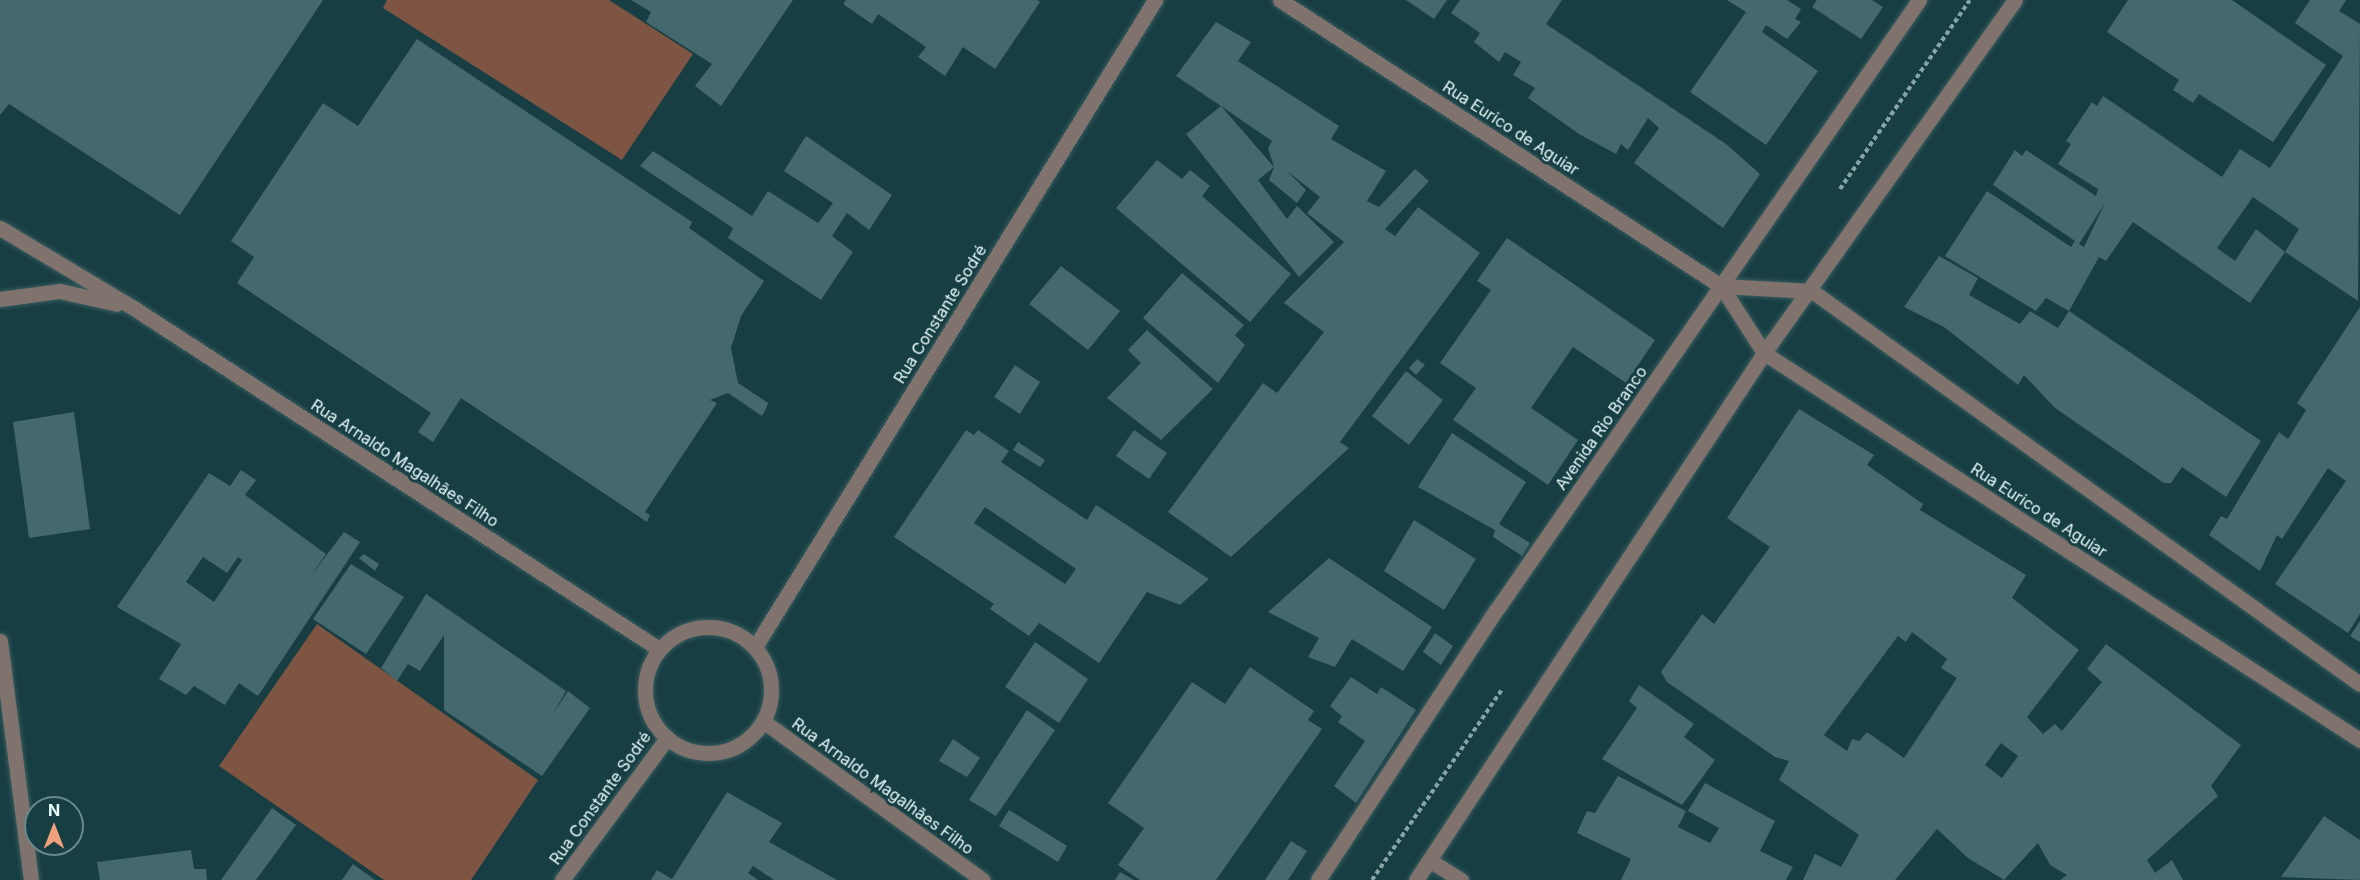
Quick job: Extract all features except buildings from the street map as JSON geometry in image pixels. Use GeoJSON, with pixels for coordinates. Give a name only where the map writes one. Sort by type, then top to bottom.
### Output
{"type":"FeatureCollection","features":[{"type":"Feature","properties":{"kind":"street","name":"Rua Constante Sodré"},"geometry":{"type":"LineString","coordinates":[[755,647],[1155,0]]}},
{"type":"Feature","properties":{"kind":"street","name":"Rua Eurico de Aguiar"},"geometry":{"type":"LineString","coordinates":[[1280,0],[1721,286],[1764,352],[2360,740]]}},
{"type":"Feature","properties":{"kind":"street","name":"Avenida Rio Branco"},"geometry":{"type":"LineString","coordinates":[[1318,880],[1497,609],[1919,0]]}},
{"type":"Feature","properties":{"kind":"street"},"geometry":{"type":"LineString","coordinates":[[1416,880],[1764,352],[1812,291],[2015,0]]}},
{"type":"Feature","properties":{"kind":"street","name":"Rua Arnaldo Magalhães Filho"},"geometry":{"type":"LineString","coordinates":[[0,228],[132,307],[659,649]]}},
{"type":"Feature","properties":{"kind":"street","name":"Rua Eurico de Aguiar"},"geometry":{"type":"LineString","coordinates":[[1721,286],[1812,291]]}},
{"type":"Feature","properties":{"kind":"street","name":"Rua Arnaldo Magalhães Filho"},"geometry":{"type":"LineString","coordinates":[[0,299],[60,291],[132,307]]}},
{"type":"Feature","properties":{"kind":"street"},"geometry":{"type":"LineString","coordinates":[[1812,291],[2360,684]]}},
{"type":"Feature","properties":{"kind":"street"},"geometry":{"type":"LineString","coordinates":[[706,627],[733,632],[755,647],[771,683],[763,721],[729,749],[708,753],[667,738],[654,723],[645,685],[659,649],[681,632],[706,627]]}},
{"type":"Feature","properties":{"kind":"street"},"geometry":{"type":"LineString","coordinates":[[0,641],[31,880]]}},
{"type":"Feature","properties":{"kind":"street","name":"Rua Arnaldo Magalhães Filho"},"geometry":{"type":"LineString","coordinates":[[763,721],[983,880]]}},
{"type":"Feature","properties":{"kind":"street","name":"Rua Constante Sodré"},"geometry":{"type":"LineString","coordinates":[[562,880],[667,738]]}},
{"type":"Feature","properties":{"kind":"street"},"geometry":{"type":"LineString","coordinates":[[1429,861],[1461,880]]}},
{"type":"Feature","properties":{"kind":"shaded area"},"geometry":{"type":"Polygon","coordinates":[[[387,0],[609,0],[693,54],[622,160],[383,8],[387,0]]]}},
{"type":"Feature","properties":{"kind":"shaded area"},"geometry":{"type":"Polygon","coordinates":[[[317,624],[538,780],[471,880],[384,880],[219,766],[317,624]]]}}]}
